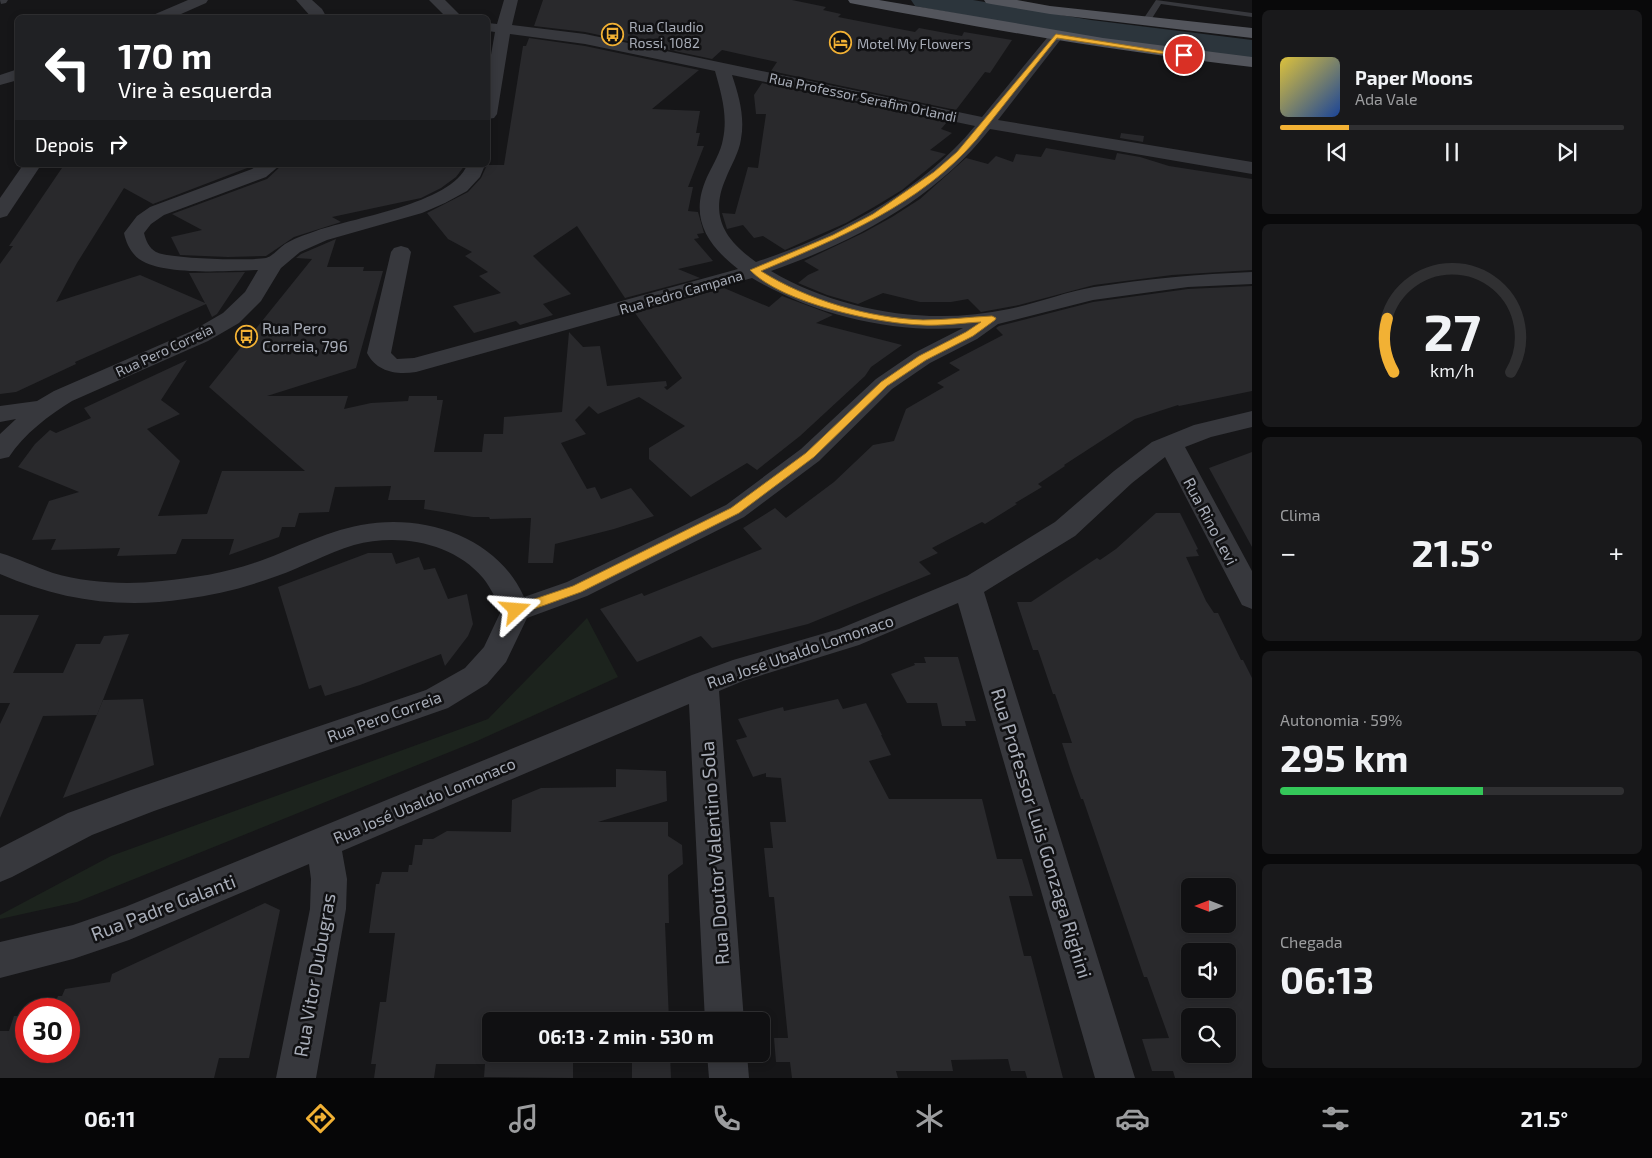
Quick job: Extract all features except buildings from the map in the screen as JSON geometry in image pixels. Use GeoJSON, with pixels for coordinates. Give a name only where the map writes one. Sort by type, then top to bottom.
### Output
{"type":"FeatureCollection","features":[{"type":"Feature","properties":{"kind":"main road"},"geometry":{"type":"LineString","coordinates":[[856,0],[1056,36],[1184,55],[1252,62]]}},
{"type":"Feature","properties":{"kind":"main road"},"geometry":{"type":"LineString","coordinates":[[991,0],[1050,10],[1252,34]]}},
{"type":"Feature","properties":{"kind":"street"},"geometry":{"type":"LineString","coordinates":[[165,15],[201,0]]}},
{"type":"Feature","properties":{"kind":"street"},"geometry":{"type":"LineString","coordinates":[[303,0],[318,15]]}},
{"type":"Feature","properties":{"kind":"street"},"geometry":{"type":"LineString","coordinates":[[436,0],[453,15]]}},
{"type":"Feature","properties":{"kind":"street"},"geometry":{"type":"LineString","coordinates":[[490,92],[496,28],[511,0]]}},
{"type":"Feature","properties":{"kind":"street","name":"Rua Professor Serafim Orlandi"},"geometry":{"type":"LineString","coordinates":[[496,28],[585,39],[986,123],[1252,168]]}},
{"type":"Feature","properties":{"kind":"street","name":"Rua Pedro Campana"},"geometry":{"type":"LineString","coordinates":[[401,252],[379,353],[384,362],[399,366],[416,365],[755,270],[828,240],[876,216],[936,174],[960,154],[1056,36]]}},
{"type":"Feature","properties":{"kind":"street"},"geometry":{"type":"LineString","coordinates":[[722,67],[734,104],[734,121],[732,141],[708,201],[710,218],[721,240],[736,258],[777,285],[809,300],[885,319],[924,322],[1009,316],[1092,294],[1188,281],[1252,278]]}},
{"type":"Feature","properties":{"kind":"street"},"geometry":{"type":"LineString","coordinates":[[0,80],[15,75]]}},
{"type":"Feature","properties":{"kind":"street"},"geometry":{"type":"LineString","coordinates":[[268,167],[259,173],[157,211],[144,220],[134,233],[136,243],[142,251],[151,258],[167,262],[273,264]]}},
{"type":"Feature","properties":{"kind":"street","name":"Rua Pero Correia"},"geometry":{"type":"LineString","coordinates":[[0,450],[4,444],[44,408],[63,396],[200,336],[231,318],[254,296],[273,264],[293,248],[320,236],[415,209],[438,199],[460,187],[473,174],[475,167]]}},
{"type":"Feature","properties":{"kind":"street"},"geometry":{"type":"LineString","coordinates":[[0,212],[22,171]]}},
{"type":"Feature","properties":{"kind":"street"},"geometry":{"type":"LineString","coordinates":[[0,564],[50,582],[77,589],[122,594],[177,590],[251,574],[360,534],[389,531],[416,532],[462,546],[482,559],[510,593],[516,610],[577,589],[735,510],[810,455],[884,384],[922,358],[969,334],[992,318]]}},
{"type":"Feature","properties":{"kind":"street"},"geometry":{"type":"LineString","coordinates":[[0,414],[44,408]]}},
{"type":"Feature","properties":{"kind":"street","name":"Rua José Ubaldo Lomonaco"},"geometry":{"type":"LineString","coordinates":[[323,842],[733,672],[848,637],[968,587],[1065,529],[1123,477],[1161,448],[1203,431],[1252,419]]}},
{"type":"Feature","properties":{"kind":"street","name":"Rua Rino Levi"},"geometry":{"type":"LineString","coordinates":[[1171,444],[1252,598]]}},
{"type":"Feature","properties":{"kind":"street","name":"Rua Professor Luis Gonzaga Righini"},"geometry":{"type":"LineString","coordinates":[[968,587],[1115,1078]]}},
{"type":"Feature","properties":{"kind":"street","name":"Rua Pero Correia"},"geometry":{"type":"LineString","coordinates":[[0,866],[80,824],[143,800],[437,699],[476,676],[495,654],[516,610]]}},
{"type":"Feature","properties":{"kind":"street","name":"Rua Doutor Valentino Sola"},"geometry":{"type":"LineString","coordinates":[[703,684],[724,1012]]}},
{"type":"Feature","properties":{"kind":"street","name":"Rua Padre Galanti"},"geometry":{"type":"LineString","coordinates":[[0,960],[73,942],[129,923],[323,842]]}},
{"type":"Feature","properties":{"kind":"street","name":"Rua Vitor Dubugras"},"geometry":{"type":"LineString","coordinates":[[296,1078],[328,909],[329,879],[323,842]]}},
{"type":"Feature","properties":{"kind":"street"},"geometry":{"type":"LineString","coordinates":[[727,1062],[728,1078]]}},
{"type":"Feature","properties":{"kind":"lane"},"geometry":{"type":"LineString","coordinates":[[1146,21],[1160,1],[1252,15]]}},
{"type":"Feature","properties":{"kind":"shaded area"},"geometry":{"type":"Polygon","coordinates":[[[587,618],[618,677],[477,741],[77,902],[0,919],[0,915],[111,856],[488,719],[587,618]]]}},
{"type":"Feature","properties":{"kind":"waterway"},"geometry":{"type":"LineString","coordinates":[[925,0],[1091,29],[1252,49]]}},
{"type":"Feature","properties":{"kind":"place","name":"Rua Claudio Rossi, 1082"},"geometry":{"type":"Point","coordinates":[613,34]}},
{"type":"Feature","properties":{"kind":"place","name":"Motel My Flowers"},"geometry":{"type":"Point","coordinates":[841,43]}},
{"type":"Feature","properties":{"kind":"place","name":"Rua Pero Correia, 796"},"geometry":{"type":"Point","coordinates":[246,336]}},
{"type":"Feature","properties":{"kind":"route"},"geometry":{"type":"LineString","coordinates":[[516,610],[577,589],[639,560],[735,510],[810,455],[884,384],[922,358],[969,334],[992,318],[968,321],[924,322],[885,319],[809,300],[777,285],[755,270],[785,259],[876,216],[936,174],[960,154],[974,138],[1056,36],[1184,55]]}}]}
